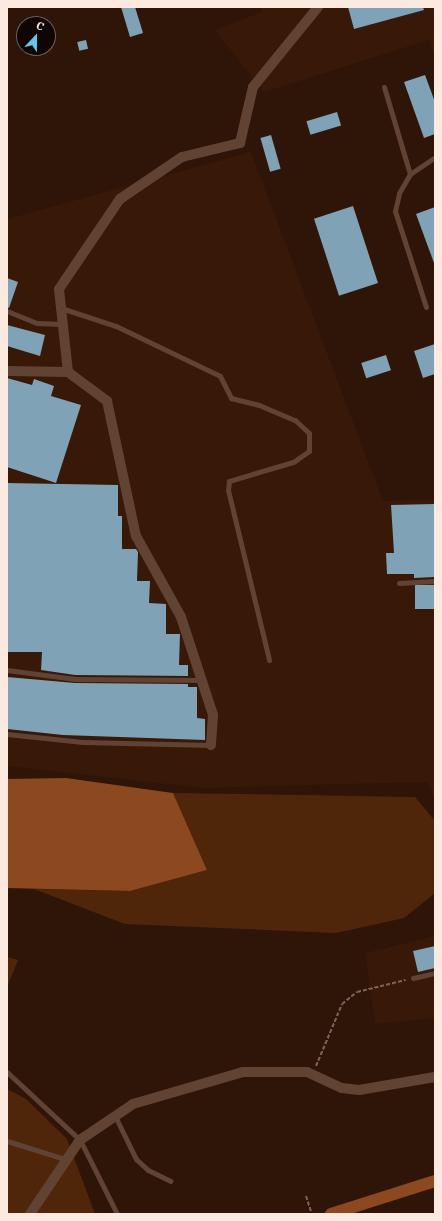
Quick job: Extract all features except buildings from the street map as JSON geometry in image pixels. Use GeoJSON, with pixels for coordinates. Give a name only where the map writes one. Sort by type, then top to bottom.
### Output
{"type":"FeatureCollection","features":[{"type":"Feature","properties":{"kind":"street"},"geometry":{"type":"LineString","coordinates":[[68,372],[59,289],[120,199],[182,158],[240,143],[254,87],[318,7]]}},
{"type":"Feature","properties":{"kind":"street"},"geometry":{"type":"LineString","coordinates":[[7,370],[68,372],[107,401],[136,536],[180,617],[191,656],[202,680],[213,715],[211,745]]}},
{"type":"Feature","properties":{"kind":"street"},"geometry":{"type":"LineString","coordinates":[[30,1214],[65,1159],[80,1140],[133,1104],[243,1072],[312,1074],[342,1088],[360,1090],[435,1077]]}},
{"type":"Feature","properties":{"kind":"lane"},"geometry":{"type":"LineString","coordinates":[[384,87],[410,174]]}},
{"type":"Feature","properties":{"kind":"lane"},"geometry":{"type":"LineString","coordinates":[[426,307],[396,211],[399,192],[410,174],[435,157]]}},
{"type":"Feature","properties":{"kind":"lane"},"geometry":{"type":"LineString","coordinates":[[61,308],[116,326],[220,376],[231,398],[259,405],[295,420],[309,433],[310,451],[293,462],[229,481],[228,490],[269,660]]}},
{"type":"Feature","properties":{"kind":"lane"},"geometry":{"type":"LineString","coordinates":[[7,311],[37,323],[63,324]]}},
{"type":"Feature","properties":{"kind":"lane"},"geometry":{"type":"LineString","coordinates":[[399,583],[435,581]]}},
{"type":"Feature","properties":{"kind":"lane"},"geometry":{"type":"LineString","coordinates":[[7,670],[75,679],[202,680]]}},
{"type":"Feature","properties":{"kind":"lane"},"geometry":{"type":"LineString","coordinates":[[7,734],[83,742],[211,745]]}},
{"type":"Feature","properties":{"kind":"lane"},"geometry":{"type":"LineString","coordinates":[[413,978],[435,973]]}},
{"type":"Feature","properties":{"kind":"lane"},"geometry":{"type":"LineString","coordinates":[[7,1072],[80,1140],[117,1214]]}},
{"type":"Feature","properties":{"kind":"lane"},"geometry":{"type":"LineString","coordinates":[[115,1116],[136,1158],[148,1170],[171,1181]]}},
{"type":"Feature","properties":{"kind":"lane"},"geometry":{"type":"LineString","coordinates":[[7,1141],[65,1159]]}},
{"type":"Feature","properties":{"kind":"path"},"geometry":{"type":"LineString","coordinates":[[312,1074],[342,1004],[357,992],[413,978]]}},
{"type":"Feature","properties":{"kind":"path"},"geometry":{"type":"LineString","coordinates":[[306,1196],[312,1214]]}},
{"type":"Feature","properties":{"kind":"shaded area"},"geometry":{"type":"Polygon","coordinates":[[[261,7],[435,7],[435,58],[429,40],[264,92],[215,30],[262,12],[261,7]]]}},
{"type":"Feature","properties":{"kind":"shaded area"},"geometry":{"type":"Polygon","coordinates":[[[251,152],[383,501],[435,499],[435,801],[427,782],[202,788],[7,766],[7,219],[251,152]]]}},
{"type":"Feature","properties":{"kind":"shaded area"},"geometry":{"type":"Polygon","coordinates":[[[66,778],[173,793],[207,870],[130,891],[7,888],[7,779],[66,778]]]}},
{"type":"Feature","properties":{"kind":"shaded area"},"geometry":{"type":"Polygon","coordinates":[[[173,793],[415,797],[435,821],[435,893],[404,918],[336,933],[125,924],[34,889],[130,891],[207,870],[173,793]]]}},
{"type":"Feature","properties":{"kind":"shaded area"},"geometry":{"type":"Polygon","coordinates":[[[435,936],[435,1018],[375,1024],[365,953],[435,936]]]}},
{"type":"Feature","properties":{"kind":"shaded area"},"geometry":{"type":"Polygon","coordinates":[[[7,957],[18,960],[7,987],[7,957]]]}},
{"type":"Feature","properties":{"kind":"shaded area"},"geometry":{"type":"Polygon","coordinates":[[[7,1089],[26,1099],[67,1139],[95,1214],[7,1214],[7,1089]]]}},
{"type":"Feature","properties":{"kind":"waterway"},"geometry":{"type":"LineString","coordinates":[[331,1214],[435,1181]]}}]}
